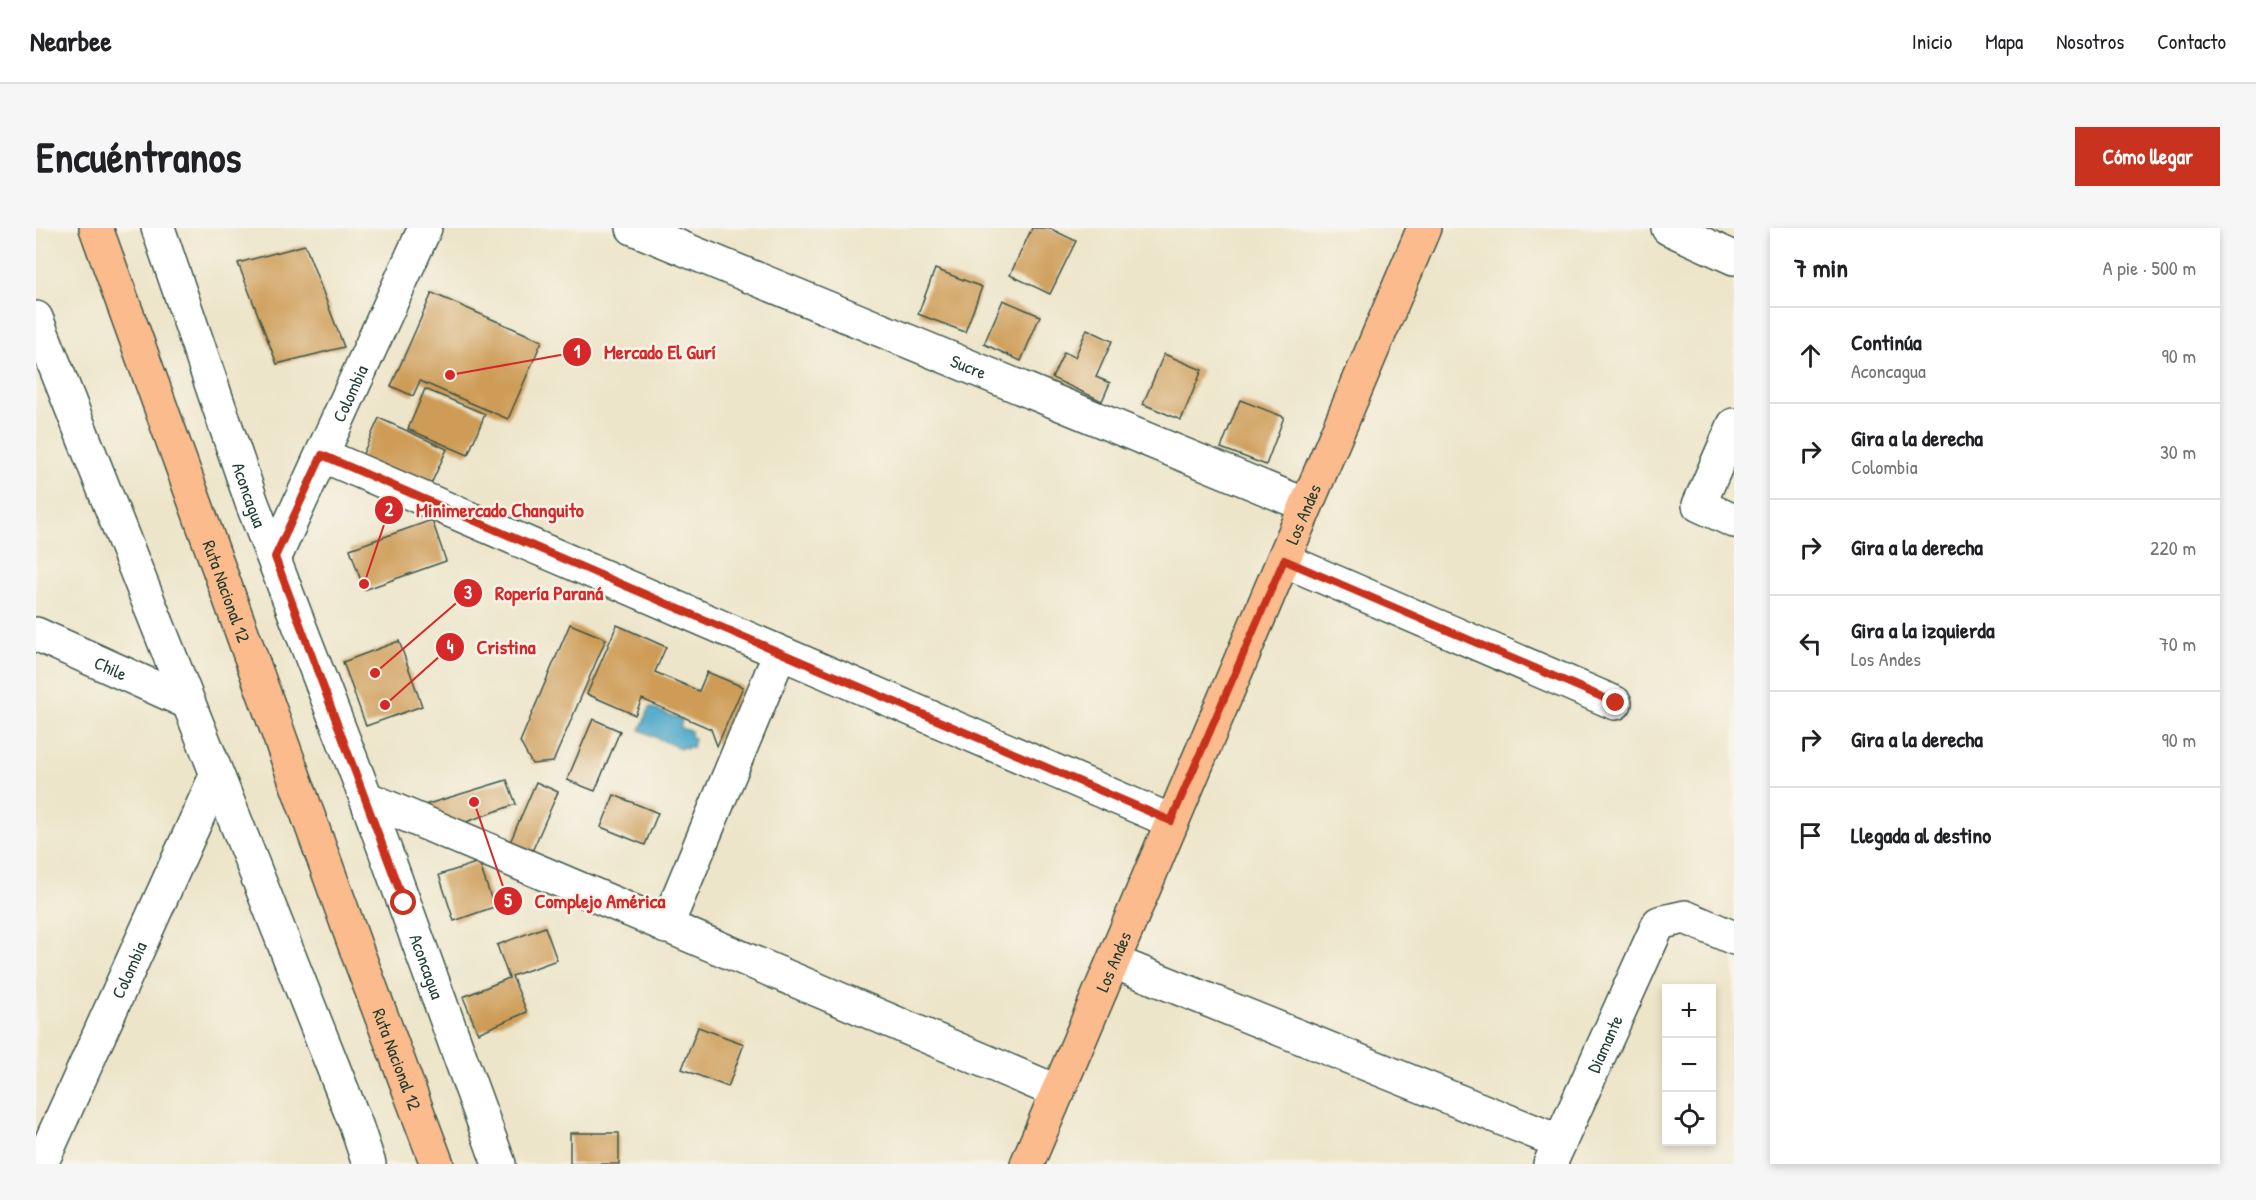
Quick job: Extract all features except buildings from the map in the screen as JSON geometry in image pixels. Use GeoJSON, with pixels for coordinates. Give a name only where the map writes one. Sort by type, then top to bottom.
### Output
{"type":"FeatureCollection","features":[{"type":"Feature","properties":{"kind":"main road","name":"Ruta Nacional 12"},"geometry":{"type":"LineString","coordinates":[[96,228],[358,954],[437,1164]]}},
{"type":"Feature","properties":{"kind":"main road","name":"Los Andes"},"geometry":{"type":"LineString","coordinates":[[1027,1164],[1424,228]]}},
{"type":"Feature","properties":{"kind":"main road","name":"Ruta Nacional 12"},"geometry":{"type":"LineString","coordinates":[[358,954],[419,1164]]}},
{"type":"Feature","properties":{"kind":"street","name":"Aconcagua"},"geometry":{"type":"LineString","coordinates":[[158,228],[252,503],[275,557],[366,798],[499,1164]]}},
{"type":"Feature","properties":{"kind":"street","name":"Colombia"},"geometry":{"type":"LineString","coordinates":[[275,557],[424,228]]}},
{"type":"Feature","properties":{"kind":"street","name":"Sucre"},"geometry":{"type":"LineString","coordinates":[[633,228],[1306,506]]}},
{"type":"Feature","properties":{"kind":"street"},"geometry":{"type":"LineString","coordinates":[[1668,228],[1734,258]]}},
{"type":"Feature","properties":{"kind":"street"},"geometry":{"type":"LineString","coordinates":[[36,318],[356,1125],[369,1164]]}},
{"type":"Feature","properties":{"kind":"street"},"geometry":{"type":"LineString","coordinates":[[1734,425],[1699,505],[1734,521]]}},
{"type":"Feature","properties":{"kind":"street"},"geometry":{"type":"LineString","coordinates":[[322,455],[1171,821]]}},
{"type":"Feature","properties":{"kind":"street"},"geometry":{"type":"LineString","coordinates":[[1284,560],[1616,703]]}},
{"type":"Feature","properties":{"kind":"street","name":"Chile"},"geometry":{"type":"LineString","coordinates":[[36,634],[187,702]]}},
{"type":"Feature","properties":{"kind":"street"},"geometry":{"type":"LineString","coordinates":[[666,927],[780,653]]}},
{"type":"Feature","properties":{"kind":"street","name":"Colombia"},"geometry":{"type":"LineString","coordinates":[[41,1164],[216,776]]}},
{"type":"Feature","properties":{"kind":"street"},"geometry":{"type":"LineString","coordinates":[[366,798],[1058,1092]]}},
{"type":"Feature","properties":{"kind":"street","name":"Diamante"},"geometry":{"type":"LineString","coordinates":[[1555,1153],[1659,923],[1685,917],[1734,937]]}},
{"type":"Feature","properties":{"kind":"street"},"geometry":{"type":"LineString","coordinates":[[1114,962],[1555,1153]]}},
{"type":"Feature","properties":{"kind":"water"},"geometry":{"type":"Polygon","coordinates":[[[650,707],[682,720],[680,728],[691,731],[690,737],[694,738],[692,748],[688,746],[687,749],[683,746],[681,749],[640,730],[650,707]]]}},
{"type":"Feature","properties":{"kind":"place","name":"Mercado El Gurí"},"geometry":{"type":"Point","coordinates":[450,375]}},
{"type":"Feature","properties":{"kind":"place","name":"Minimercado Changuito"},"geometry":{"type":"Point","coordinates":[364,584]}},
{"type":"Feature","properties":{"kind":"place","name":"Ropería Paraná"},"geometry":{"type":"Point","coordinates":[375,673]}},
{"type":"Feature","properties":{"kind":"place","name":"Cristina"},"geometry":{"type":"Point","coordinates":[385,705]}},
{"type":"Feature","properties":{"kind":"place","name":"Complejo América"},"geometry":{"type":"Point","coordinates":[474,802]}},
{"type":"Feature","properties":{"kind":"route"},"geometry":{"type":"LineString","coordinates":[[404,903],[275,557],[322,455],[1171,821],[1284,560],[1616,703]]}}]}
